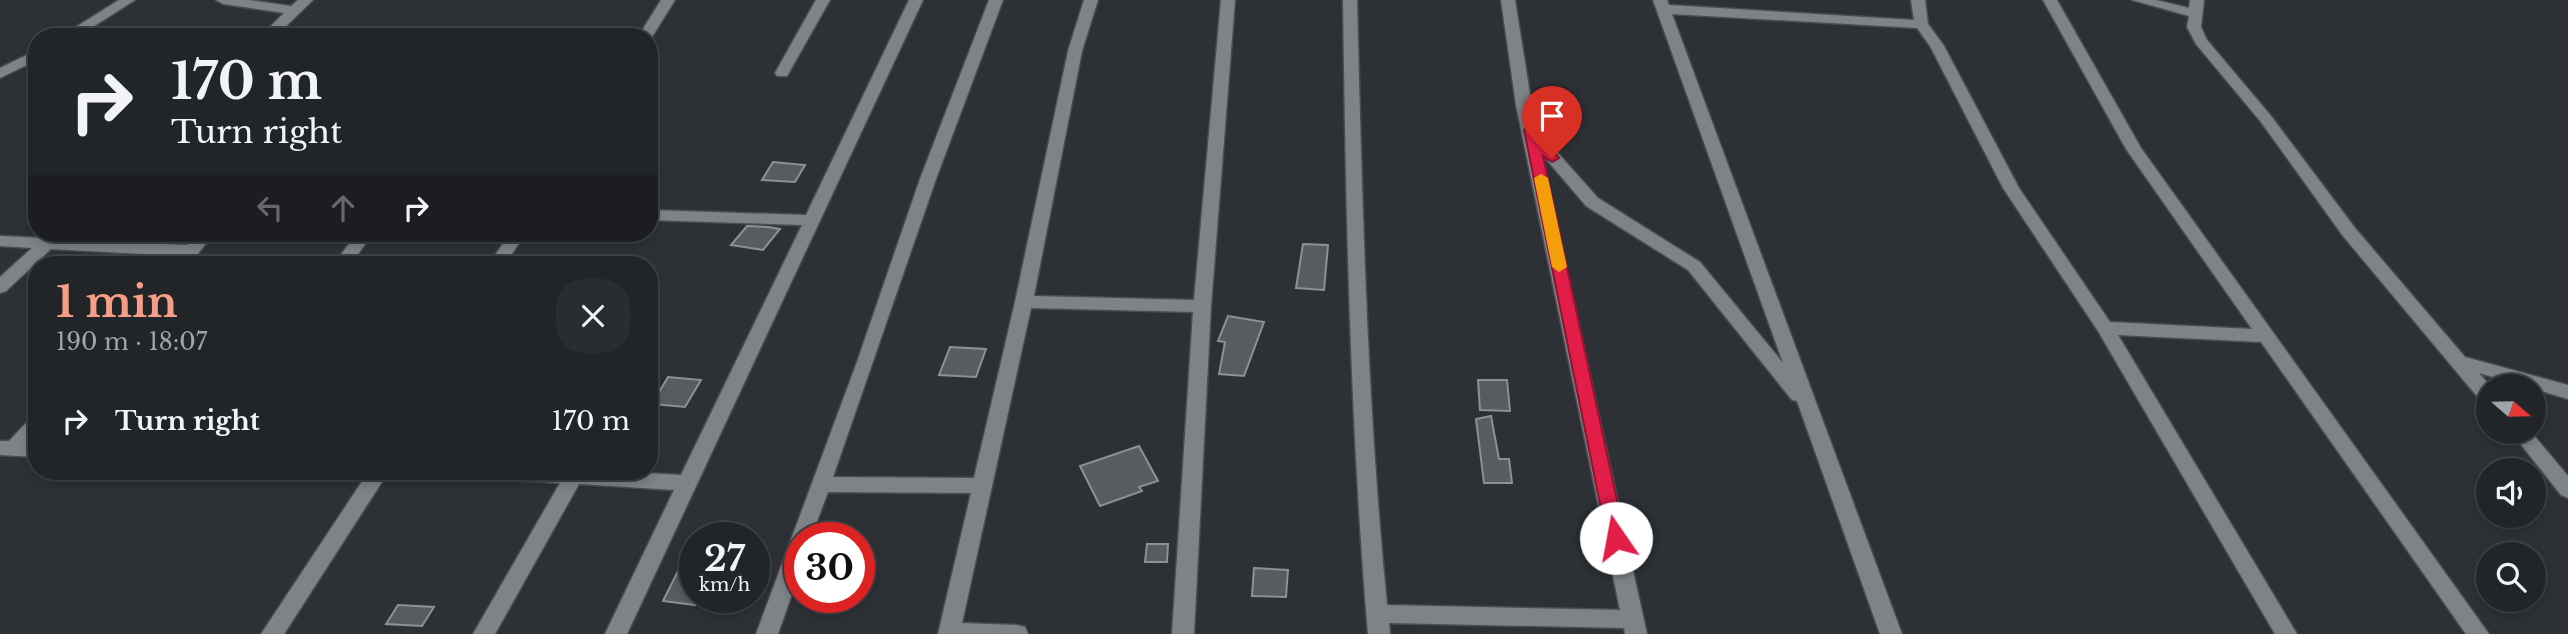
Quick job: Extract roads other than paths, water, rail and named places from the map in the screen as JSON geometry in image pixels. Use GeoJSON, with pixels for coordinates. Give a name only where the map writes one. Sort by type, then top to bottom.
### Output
{"type":"FeatureCollection","features":[{"type":"Feature","properties":{"kind":"street"},"geometry":{"type":"LineString","coordinates":[[82,28],[128,0]]}},
{"type":"Feature","properties":{"kind":"street"},"geometry":{"type":"LineString","coordinates":[[223,0],[295,11]]}},
{"type":"Feature","properties":{"kind":"street"},"geometry":{"type":"LineString","coordinates":[[277,28],[306,0]]}},
{"type":"Feature","properties":{"kind":"street"},"geometry":{"type":"LineString","coordinates":[[651,28],[668,0]]}},
{"type":"Feature","properties":{"kind":"street"},"geometry":{"type":"LineString","coordinates":[[782,73],[823,0]]}},
{"type":"Feature","properties":{"kind":"street"},"geometry":{"type":"LineString","coordinates":[[616,634],[916,0]]}},
{"type":"Feature","properties":{"kind":"street"},"geometry":{"type":"LineString","coordinates":[[806,522],[866,362],[928,179],[996,0]]}},
{"type":"Feature","properties":{"kind":"street"},"geometry":{"type":"LineString","coordinates":[[1017,634],[949,633],[1024,302],[1075,51],[1091,0]]}},
{"type":"Feature","properties":{"kind":"street"},"geometry":{"type":"LineString","coordinates":[[1183,634],[1202,306],[1228,0]]}},
{"type":"Feature","properties":{"kind":"street"},"geometry":{"type":"LineString","coordinates":[[1350,0],[1354,220],[1365,484],[1379,624],[1635,627],[1531,130],[1523,105],[1508,0]]}},
{"type":"Feature","properties":{"kind":"street"},"geometry":{"type":"LineString","coordinates":[[1918,0],[1921,24],[1937,47],[2011,188],[2105,328],[2286,634]]}},
{"type":"Feature","properties":{"kind":"street"},"geometry":{"type":"LineString","coordinates":[[2050,0],[2134,149],[2478,634]]}},
{"type":"Feature","properties":{"kind":"street"},"geometry":{"type":"LineString","coordinates":[[2139,0],[2196,6],[2194,27],[2201,41],[2266,119],[2349,232],[2476,382]]}},
{"type":"Feature","properties":{"kind":"street"},"geometry":{"type":"LineString","coordinates":[[1891,634],[1661,5],[1921,24]]}},
{"type":"Feature","properties":{"kind":"street"},"geometry":{"type":"LineString","coordinates":[[0,75],[28,59]]}},
{"type":"Feature","properties":{"kind":"street"},"geometry":{"type":"LineString","coordinates":[[1531,130],[1572,182],[1592,202],[1694,266],[1809,408]]}},
{"type":"Feature","properties":{"kind":"street"},"geometry":{"type":"LineString","coordinates":[[658,215],[813,220]]}},
{"type":"Feature","properties":{"kind":"street"},"geometry":{"type":"LineString","coordinates":[[0,240],[28,239]]}},
{"type":"Feature","properties":{"kind":"street"},"geometry":{"type":"LineString","coordinates":[[34,256],[50,242]]}},
{"type":"Feature","properties":{"kind":"street"},"geometry":{"type":"LineString","coordinates":[[80,242],[173,256]]}},
{"type":"Feature","properties":{"kind":"street"},"geometry":{"type":"LineString","coordinates":[[188,256],[199,242]]}},
{"type":"Feature","properties":{"kind":"street"},"geometry":{"type":"LineString","coordinates":[[0,287],[28,262]]}},
{"type":"Feature","properties":{"kind":"street"},"geometry":{"type":"LineString","coordinates":[[1024,302],[1202,306]]}},
{"type":"Feature","properties":{"kind":"street"},"geometry":{"type":"LineString","coordinates":[[2105,328],[2267,336]]}},
{"type":"Feature","properties":{"kind":"street"},"geometry":{"type":"LineString","coordinates":[[2458,361],[2568,392]]}},
{"type":"Feature","properties":{"kind":"street"},"geometry":{"type":"LineString","coordinates":[[6,449],[28,431]]}},
{"type":"Feature","properties":{"kind":"street"},"geometry":{"type":"LineString","coordinates":[[2530,444],[2568,490]]}},
{"type":"Feature","properties":{"kind":"street"},"geometry":{"type":"LineString","coordinates":[[6,449],[28,450]]}},
{"type":"Feature","properties":{"kind":"street"},"geometry":{"type":"LineString","coordinates":[[272,634],[373,480]]}},
{"type":"Feature","properties":{"kind":"street"},"geometry":{"type":"LineString","coordinates":[[484,634],[572,480]]}},
{"type":"Feature","properties":{"kind":"street"},"geometry":{"type":"LineString","coordinates":[[639,480],[688,483]]}},
{"type":"Feature","properties":{"kind":"street"},"geometry":{"type":"LineString","coordinates":[[820,484],[981,486]]}},
{"type":"Feature","properties":{"kind":"street"},"geometry":{"type":"LineString","coordinates":[[766,634],[784,584]]}}]}
